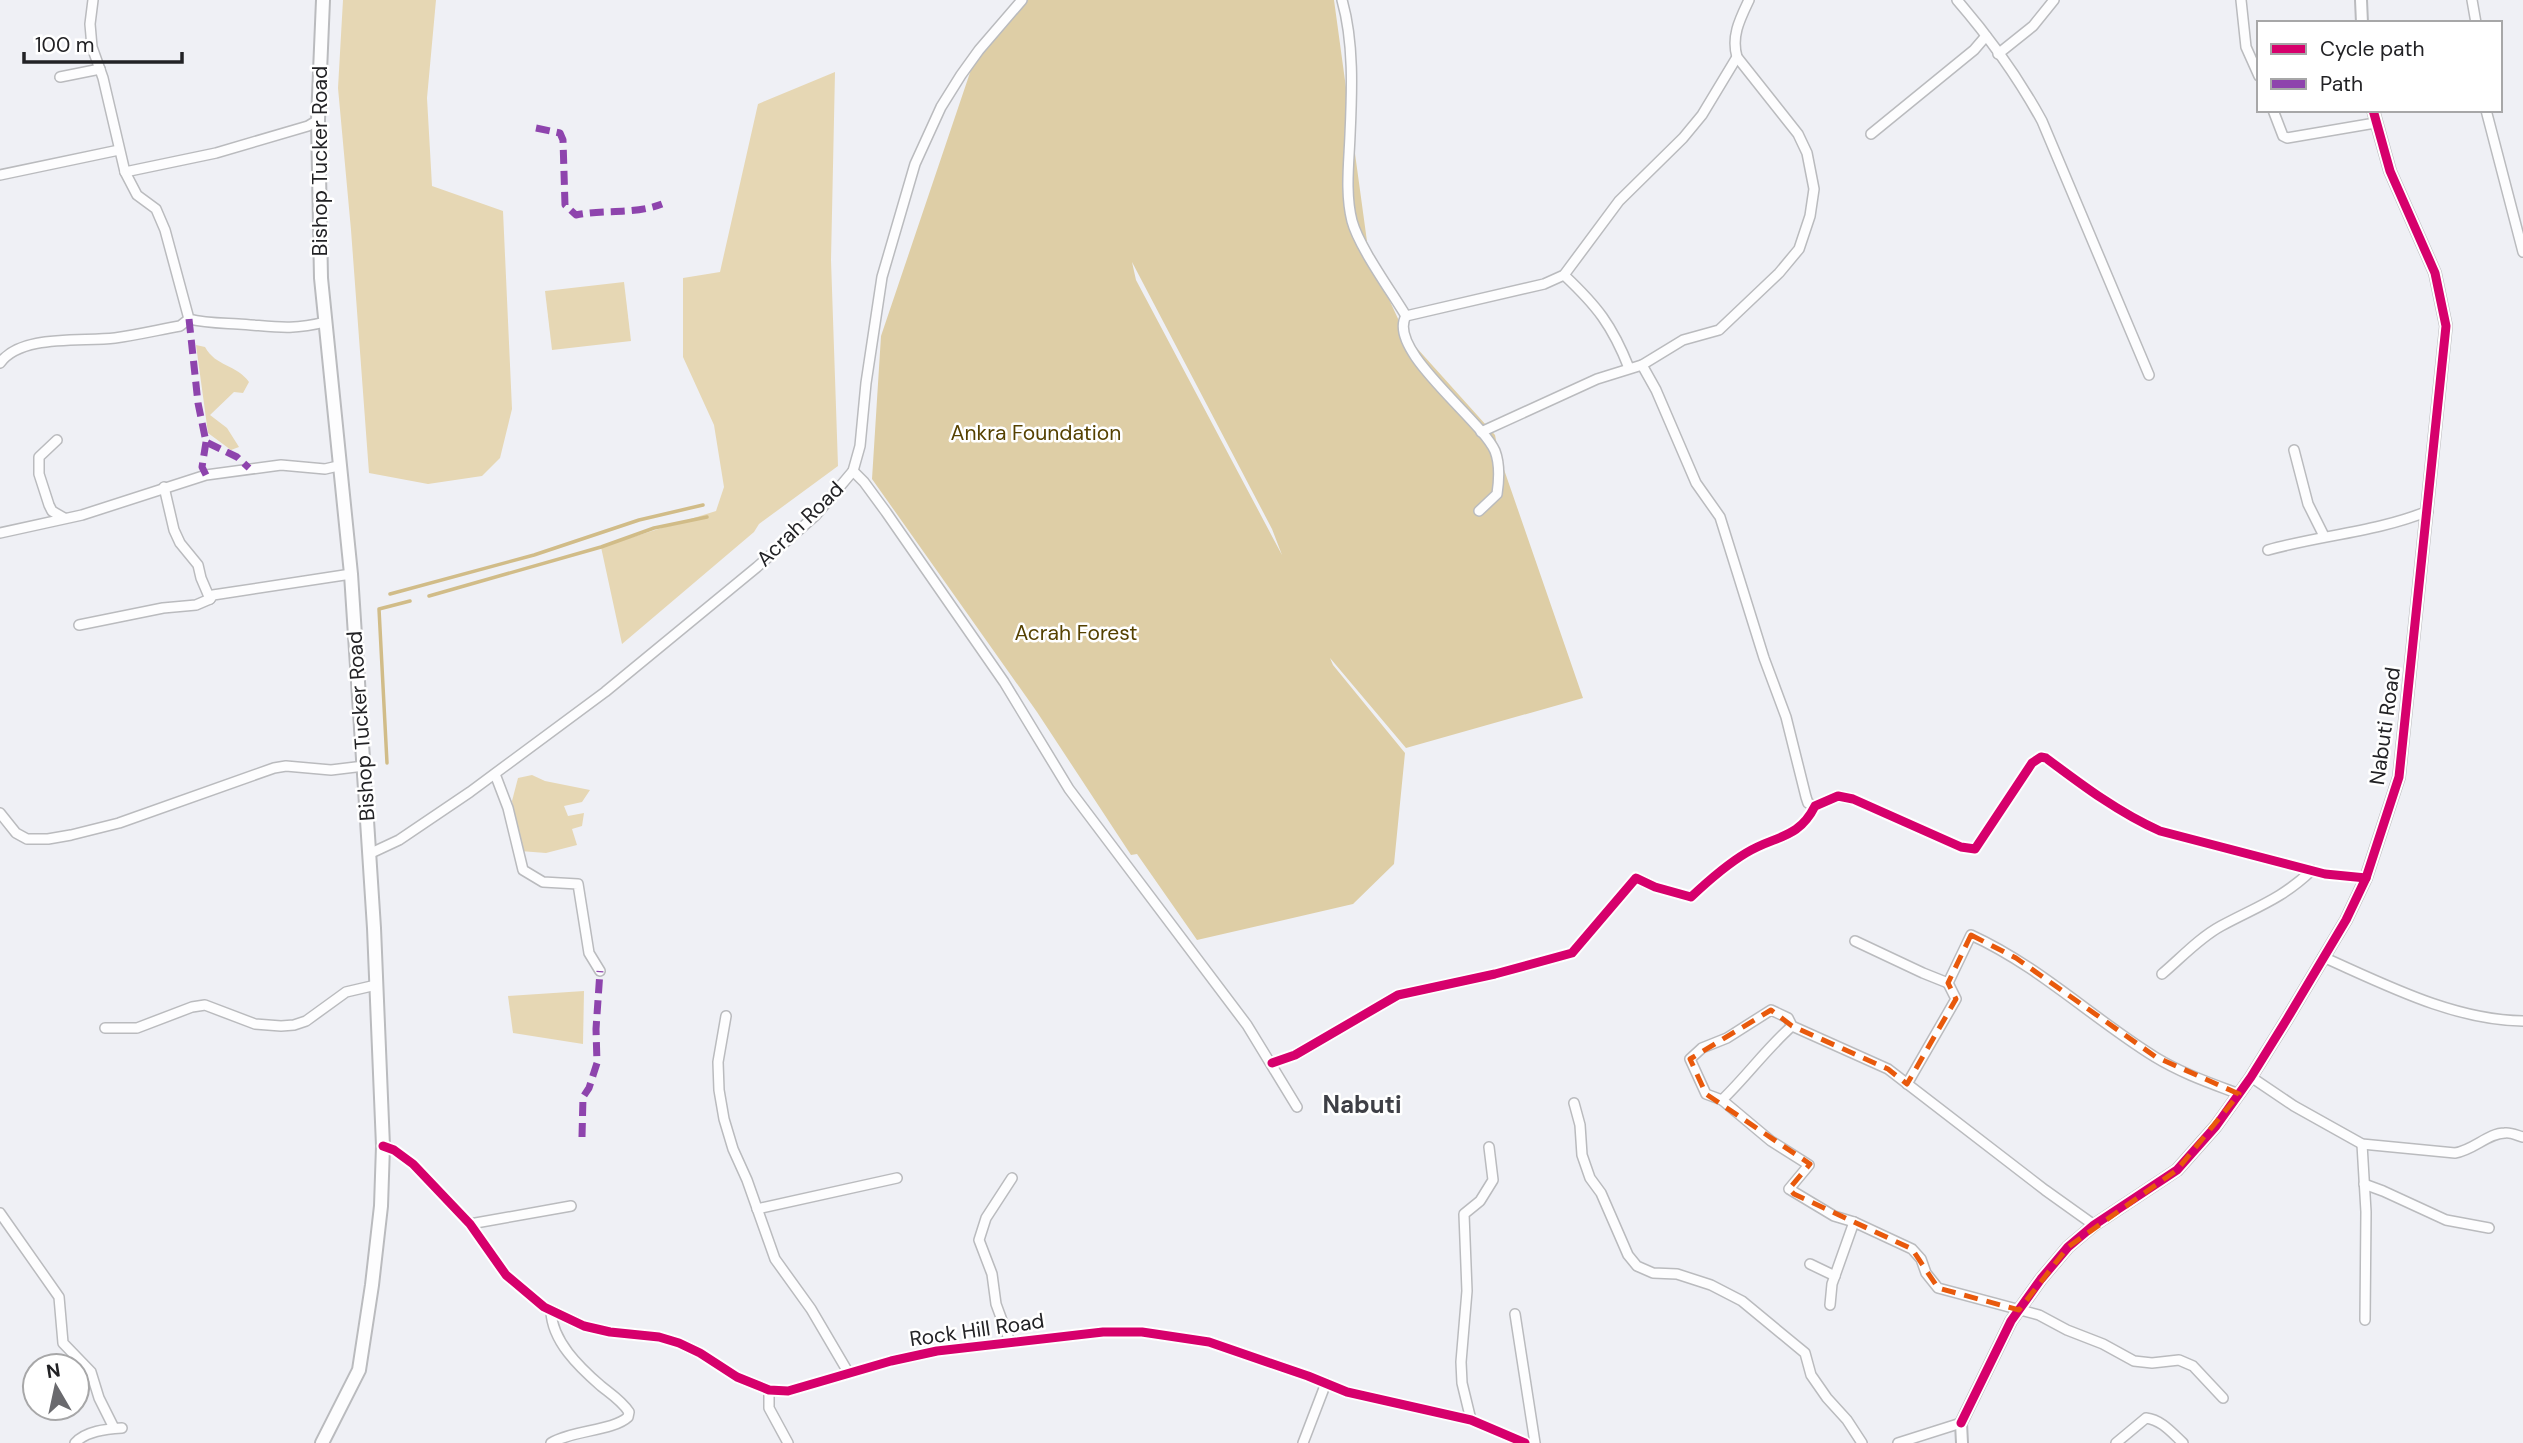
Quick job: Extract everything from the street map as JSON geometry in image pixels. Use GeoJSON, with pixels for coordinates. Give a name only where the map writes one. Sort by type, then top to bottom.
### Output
{"type":"FeatureCollection","features":[{"type":"Feature","properties":{"kind":"main road","name":"Bishop Tucker Road"},"geometry":{"type":"LineString","coordinates":[[323,0],[318,120],[321,278],[338,467],[351,574],[369,854],[383,1146],[381,1206],[359,1370],[323,1443]]}},
{"type":"Feature","properties":{"kind":"street"},"geometry":{"type":"LineString","coordinates":[[0,363],[9,352],[25,346],[113,338],[180,326],[186,324],[189,318],[165,230],[156,209],[137,195],[125,172],[93,47],[90,24],[93,0]]}},
{"type":"Feature","properties":{"kind":"street","name":"Acrah Road"},"geometry":{"type":"LineString","coordinates":[[369,854],[399,840],[495,774],[605,692],[757,567],[816,514],[853,471],[860,446],[866,383],[882,277],[915,164],[941,107],[961,75],[1022,0]]}},
{"type":"Feature","properties":{"kind":"street"},"geometry":{"type":"LineString","coordinates":[[1342,0],[1351,81],[1348,175],[1352,222],[1369,256],[1406,316]]}},
{"type":"Feature","properties":{"kind":"street"},"geometry":{"type":"LineString","coordinates":[[1481,432],[1597,379],[1642,365],[1683,340],[1719,330],[1779,273],[1799,249],[1805,237],[1814,189],[1812,170],[1798,134],[1737,57],[1734,42],[1749,0]]}},
{"type":"Feature","properties":{"kind":"street"},"geometry":{"type":"LineString","coordinates":[[1957,0],[2026,91],[2047,131],[2149,375]]}},
{"type":"Feature","properties":{"kind":"street"},"geometry":{"type":"LineString","coordinates":[[1998,54],[2033,26],[2054,0]]}},
{"type":"Feature","properties":{"kind":"street"},"geometry":{"type":"LineString","coordinates":[[2241,0],[2246,47],[2257,72]]}},
{"type":"Feature","properties":{"kind":"street"},"geometry":{"type":"LineString","coordinates":[[2361,0],[2362,21]]}},
{"type":"Feature","properties":{"kind":"street"},"geometry":{"type":"LineString","coordinates":[[2472,0],[2476,21]]}},
{"type":"Feature","properties":{"kind":"street"},"geometry":{"type":"LineString","coordinates":[[1871,134],[1975,51],[1986,36]]}},
{"type":"Feature","properties":{"kind":"street"},"geometry":{"type":"LineString","coordinates":[[1406,316],[1544,284],[1564,275],[1619,201],[1702,116],[1737,57]]}},
{"type":"Feature","properties":{"kind":"street"},"geometry":{"type":"LineString","coordinates":[[60,77],[100,69]]}},
{"type":"Feature","properties":{"kind":"street"},"geometry":{"type":"LineString","coordinates":[[2274,112],[2283,136],[2287,138],[2375,123]]}},
{"type":"Feature","properties":{"kind":"street","name":"Nabuti Road"},"geometry":{"type":"LineString","coordinates":[[1961,1423],[2011,1321],[2068,1247],[2094,1225],[2177,1170],[2216,1126],[2251,1077],[2346,920],[2366,878],[2399,777],[2446,326],[2435,273],[2390,171],[2373,112]]}},
{"type":"Feature","properties":{"kind":"street"},"geometry":{"type":"LineString","coordinates":[[2487,112],[2523,252]]}},
{"type":"Feature","properties":{"kind":"street"},"geometry":{"type":"LineString","coordinates":[[125,172],[216,153],[308,126],[318,120]]}},
{"type":"Feature","properties":{"kind":"street"},"geometry":{"type":"LineString","coordinates":[[0,176],[120,150]]}},
{"type":"Feature","properties":{"kind":"street"},"geometry":{"type":"LineString","coordinates":[[1564,275],[1602,314],[1621,347],[1629,368]]}},
{"type":"Feature","properties":{"kind":"street"},"geometry":{"type":"LineString","coordinates":[[1406,316],[1402,328],[1406,341],[1441,389],[1481,432],[1495,452],[1499,480],[1497,495],[1479,511]]}},
{"type":"Feature","properties":{"kind":"street"},"geometry":{"type":"LineString","coordinates":[[189,318],[204,323],[277,329],[302,328],[325,322]]}},
{"type":"Feature","properties":{"kind":"street"},"geometry":{"type":"LineString","coordinates":[[1642,365],[1656,390],[1696,483],[1720,517],[1764,658],[1786,717],[1806,797],[1808,803],[1815,806]]}},
{"type":"Feature","properties":{"kind":"street"},"geometry":{"type":"LineString","coordinates":[[57,440],[39,457],[39,474],[52,511],[64,518]]}},
{"type":"Feature","properties":{"kind":"street"},"geometry":{"type":"LineString","coordinates":[[2294,450],[2308,504],[2324,536]]}},
{"type":"Feature","properties":{"kind":"street"},"geometry":{"type":"LineString","coordinates":[[0,533],[102,509],[230,470],[281,465],[325,469],[338,467]]}},
{"type":"Feature","properties":{"kind":"street"},"geometry":{"type":"LineString","coordinates":[[853,471],[886,512],[1004,682],[1069,789],[1247,1025],[1297,1107]]}},
{"type":"Feature","properties":{"kind":"street"},"geometry":{"type":"LineString","coordinates":[[164,488],[174,530],[180,543],[198,565],[210,599]]}},
{"type":"Feature","properties":{"kind":"street"},"geometry":{"type":"LineString","coordinates":[[2268,550],[2324,536],[2396,523],[2428,511]]}},
{"type":"Feature","properties":{"kind":"street"},"geometry":{"type":"LineString","coordinates":[[79,625],[163,608],[196,605],[213,595],[351,574]]}},
{"type":"Feature","properties":{"kind":"street"},"geometry":{"type":"LineString","coordinates":[[1272,1063],[1294,1055],[1398,995],[1495,974],[1572,953],[1636,878],[1655,887],[1690,897],[1747,852],[1792,832],[1807,821],[1815,806],[1838,796],[1853,799],[1961,847],[1975,849],[2032,763],[2041,757],[2141,823],[2211,845],[2312,870],[2366,878]]}},
{"type":"Feature","properties":{"kind":"street"},"geometry":{"type":"LineString","coordinates":[[0,813],[16,833],[27,839],[48,839],[119,823],[274,768],[286,766],[331,770],[364,766]]}},
{"type":"Feature","properties":{"kind":"street"},"geometry":{"type":"LineString","coordinates":[[495,774],[508,808],[523,870],[530,877],[543,881],[578,884],[589,953],[600,971]]}},
{"type":"Feature","properties":{"kind":"street"},"geometry":{"type":"LineString","coordinates":[[2162,974],[2219,927],[2273,901],[2295,887],[2312,870]]}},
{"type":"Feature","properties":{"kind":"street"},"geometry":{"type":"LineString","coordinates":[[1948,983],[1971,935],[2026,965],[2156,1057],[2189,1075],[2239,1094]]}},
{"type":"Feature","properties":{"kind":"street"},"geometry":{"type":"LineString","coordinates":[[1855,941],[1948,983],[1956,999],[1907,1084]]}},
{"type":"Feature","properties":{"kind":"street"},"geometry":{"type":"LineString","coordinates":[[2323,957],[2394,989],[2435,1003],[2474,1015],[2523,1021]]}},
{"type":"Feature","properties":{"kind":"street"},"geometry":{"type":"LineString","coordinates":[[105,1028],[137,1028],[205,1004],[255,1024],[294,1025],[306,1021],[346,992],[376,985]]}},
{"type":"Feature","properties":{"kind":"street"},"geometry":{"type":"LineString","coordinates":[[2094,1225],[1888,1069],[1792,1026],[1788,1018],[1771,1010],[1727,1038],[1702,1048],[1690,1059],[1706,1094],[1722,1100],[1771,1141],[1809,1165],[1789,1189],[1834,1216],[1854,1222],[1912,1249],[1938,1288],[2039,1315],[2134,1361],[2152,1363],[2179,1360],[2193,1366],[2223,1398]]}},
{"type":"Feature","properties":{"kind":"street"},"geometry":{"type":"LineString","coordinates":[[726,1016],[718,1062],[719,1090],[733,1149],[775,1259],[811,1309],[848,1372]]}},
{"type":"Feature","properties":{"kind":"street"},"geometry":{"type":"LineString","coordinates":[[1722,1100],[1746,1077],[1771,1044],[1792,1026]]}},
{"type":"Feature","properties":{"kind":"street"},"geometry":{"type":"LineString","coordinates":[[2251,1077],[2294,1106],[2362,1144],[2455,1153],[2468,1151],[2483,1141],[2506,1132],[2523,1137]]}},
{"type":"Feature","properties":{"kind":"street"},"geometry":{"type":"LineString","coordinates":[[1574,1103],[1580,1125],[1582,1155],[1590,1178],[1601,1194],[1628,1255],[1637,1266],[1653,1273],[1677,1274],[1711,1285],[1742,1301],[1805,1353],[1811,1375],[1862,1443]]}},
{"type":"Feature","properties":{"kind":"street"},"geometry":{"type":"LineString","coordinates":[[2362,1144],[2365,1320]]}},
{"type":"Feature","properties":{"kind":"street","name":"Rock Hill Road"},"geometry":{"type":"LineString","coordinates":[[383,1146],[394,1150],[413,1164],[470,1224],[506,1275],[551,1311],[584,1326],[610,1332],[659,1337],[679,1343],[737,1377],[769,1390],[788,1391],[848,1372],[937,1351],[1103,1332],[1142,1332],[1209,1342],[1347,1392],[1385,1402],[1423,1407],[1471,1420],[1525,1443]]}},
{"type":"Feature","properties":{"kind":"street"},"geometry":{"type":"LineString","coordinates":[[1471,1420],[1461,1362],[1467,1291],[1464,1214],[1480,1201],[1493,1180],[1489,1147]]}},
{"type":"Feature","properties":{"kind":"street"},"geometry":{"type":"LineString","coordinates":[[757,1209],[897,1178]]}},
{"type":"Feature","properties":{"kind":"street"},"geometry":{"type":"LineString","coordinates":[[1010,1342],[996,1304],[992,1274],[979,1240],[986,1218],[1012,1178]]}},
{"type":"Feature","properties":{"kind":"street"},"geometry":{"type":"LineString","coordinates":[[2364,1184],[2446,1220],[2489,1228]]}},
{"type":"Feature","properties":{"kind":"street"},"geometry":{"type":"LineString","coordinates":[[470,1224],[571,1206]]}},
{"type":"Feature","properties":{"kind":"street"},"geometry":{"type":"LineString","coordinates":[[0,1213],[59,1297],[63,1343],[91,1372],[99,1398],[118,1428],[80,1437],[75,1443]]}},
{"type":"Feature","properties":{"kind":"street"},"geometry":{"type":"LineString","coordinates":[[1830,1305],[1835,1276],[1854,1222]]}},
{"type":"Feature","properties":{"kind":"street"},"geometry":{"type":"LineString","coordinates":[[1810,1264],[1835,1276]]}},
{"type":"Feature","properties":{"kind":"street"},"geometry":{"type":"LineString","coordinates":[[551,1311],[553,1330],[559,1340],[629,1412],[628,1417],[620,1423],[567,1435],[551,1443]]}},
{"type":"Feature","properties":{"kind":"street"},"geometry":{"type":"LineString","coordinates":[[1515,1314],[1535,1443]]}},
{"type":"Feature","properties":{"kind":"street"},"geometry":{"type":"LineString","coordinates":[[1303,1443],[1326,1383]]}},
{"type":"Feature","properties":{"kind":"street"},"geometry":{"type":"LineString","coordinates":[[769,1390],[769,1408],[788,1443]]}},
{"type":"Feature","properties":{"kind":"street"},"geometry":{"type":"LineString","coordinates":[[2116,1443],[2146,1418],[2167,1427],[2183,1443]]}},
{"type":"Feature","properties":{"kind":"street"},"geometry":{"type":"LineString","coordinates":[[1898,1443],[1961,1423],[1962,1443]]}},
{"type":"Feature","properties":{"kind":"highlighted area"},"geometry":{"type":"Polygon","coordinates":[[[1971,935],[2016,958],[2156,1057],[2239,1094],[2177,1170],[2068,1247],[2019,1310],[1938,1288],[1912,1249],[1794,1194],[1789,1189],[1810,1164],[1706,1094],[1690,1059],[1771,1010],[1792,1026],[1888,1069],[1907,1084],[1956,999],[1948,983],[1971,935]]]}},
{"type":"Feature","properties":{"kind":"shaded area"},"geometry":{"type":"Polygon","coordinates":[[[343,0],[436,0],[427,98],[432,186],[503,211],[512,409],[500,458],[482,476],[428,484],[369,473],[338,88],[343,0]]]}},
{"type":"Feature","properties":{"kind":"shaded area"},"geometry":{"type":"Polygon","coordinates":[[[835,72],[831,260],[838,466],[759,524],[754,532],[622,644],[601,547],[716,511],[724,487],[714,425],[683,357],[683,278],[720,272],[758,104],[835,72]]]}},
{"type":"Feature","properties":{"kind":"shaded area"},"geometry":{"type":"Polygon","coordinates":[[[624,282],[631,341],[552,350],[545,291],[624,282]]]}},
{"type":"Feature","properties":{"kind":"shaded area"},"geometry":{"type":"Polygon","coordinates":[[[196,345],[205,347],[215,358],[249,382],[243,393],[234,392],[210,415],[227,428],[239,447],[231,450],[208,433],[196,345]]]}},
{"type":"Feature","properties":{"kind":"shaded area"},"geometry":{"type":"Polygon","coordinates":[[[532,775],[545,781],[590,790],[582,802],[564,806],[568,816],[584,813],[582,826],[572,829],[577,845],[546,853],[520,851],[512,801],[518,778],[532,775]]]}},
{"type":"Feature","properties":{"kind":"shaded area"},"geometry":{"type":"Polygon","coordinates":[[[584,991],[583,1044],[513,1033],[508,996],[584,991]]]}},
{"type":"Feature","properties":{"kind":"green space"},"geometry":{"type":"Polygon","coordinates":[[[1026,0],[1334,0],[1369,256],[1406,336],[1495,435],[1499,455],[1583,698],[1406,748],[1330,658],[1405,753],[1394,864],[1353,904],[1197,940],[1137,854],[1131,855],[1037,712],[872,479],[881,336],[980,43],[983,46],[1026,0]],[[1132,262],[1136,280],[1282,555],[1272,529],[1132,262]]]}},
{"type":"Feature","properties":{"kind":"waterway"},"geometry":{"type":"LineString","coordinates":[[390,594],[534,555],[639,520],[703,505]]}},
{"type":"Feature","properties":{"kind":"waterway"},"geometry":{"type":"LineString","coordinates":[[429,596],[601,547],[654,528],[707,517]]}},
{"type":"Feature","properties":{"kind":"waterway"},"geometry":{"type":"LineString","coordinates":[[387,763],[379,609],[410,601]]}},
{"type":"Feature","properties":{"kind":"marked path"},"geometry":{"type":"LineString","coordinates":[[536,128],[560,133],[563,140],[565,205],[576,215],[640,210],[662,204]]}},
{"type":"Feature","properties":{"kind":"marked path"},"geometry":{"type":"LineString","coordinates":[[189,319],[198,403],[206,442],[237,457],[249,468]]}},
{"type":"Feature","properties":{"kind":"marked path"},"geometry":{"type":"LineString","coordinates":[[206,442],[202,467],[206,475]]}},
{"type":"Feature","properties":{"kind":"marked path"},"geometry":{"type":"LineString","coordinates":[[582,1137],[583,1097],[589,1088],[597,1063],[596,1029],[600,971]]}},
{"type":"Feature","properties":{"kind":"cycle path"},"geometry":{"type":"LineString","coordinates":[[1961,1423],[2011,1321],[2041,1279],[2068,1247],[2094,1225],[2177,1170],[2216,1126],[2251,1077],[2346,920],[2366,878],[2399,777],[2446,326],[2435,273],[2390,171],[2374,112]]}},
{"type":"Feature","properties":{"kind":"cycle path"},"geometry":{"type":"LineString","coordinates":[[1272,1063],[1295,1055],[1398,995],[1495,974],[1572,953],[1636,878],[1655,887],[1691,897],[1739,858],[1793,831],[1815,806],[1838,796],[1853,799],[1961,847],[1975,849],[2032,763],[2041,757],[2115,807],[2160,831],[2325,874],[2366,878]]}},
{"type":"Feature","properties":{"kind":"cycle path"},"geometry":{"type":"LineString","coordinates":[[383,1146],[394,1150],[413,1164],[470,1224],[506,1275],[544,1307],[584,1326],[610,1332],[659,1337],[679,1343],[737,1377],[769,1390],[788,1391],[891,1361],[937,1351],[1103,1332],[1142,1332],[1209,1342],[1347,1392],[1471,1420],[1525,1443]]}},
{"type":"Feature","properties":{"kind":"district","name":"Nabuti"},"geometry":{"type":"Point","coordinates":[1362,1105]}},
{"type":"Feature","properties":{"kind":"park label","name":"Ankra Foundation"},"geometry":{"type":"Point","coordinates":[1036,433]}},
{"type":"Feature","properties":{"kind":"park label","name":"Acrah Forest"},"geometry":{"type":"Point","coordinates":[1076,633]}}]}
